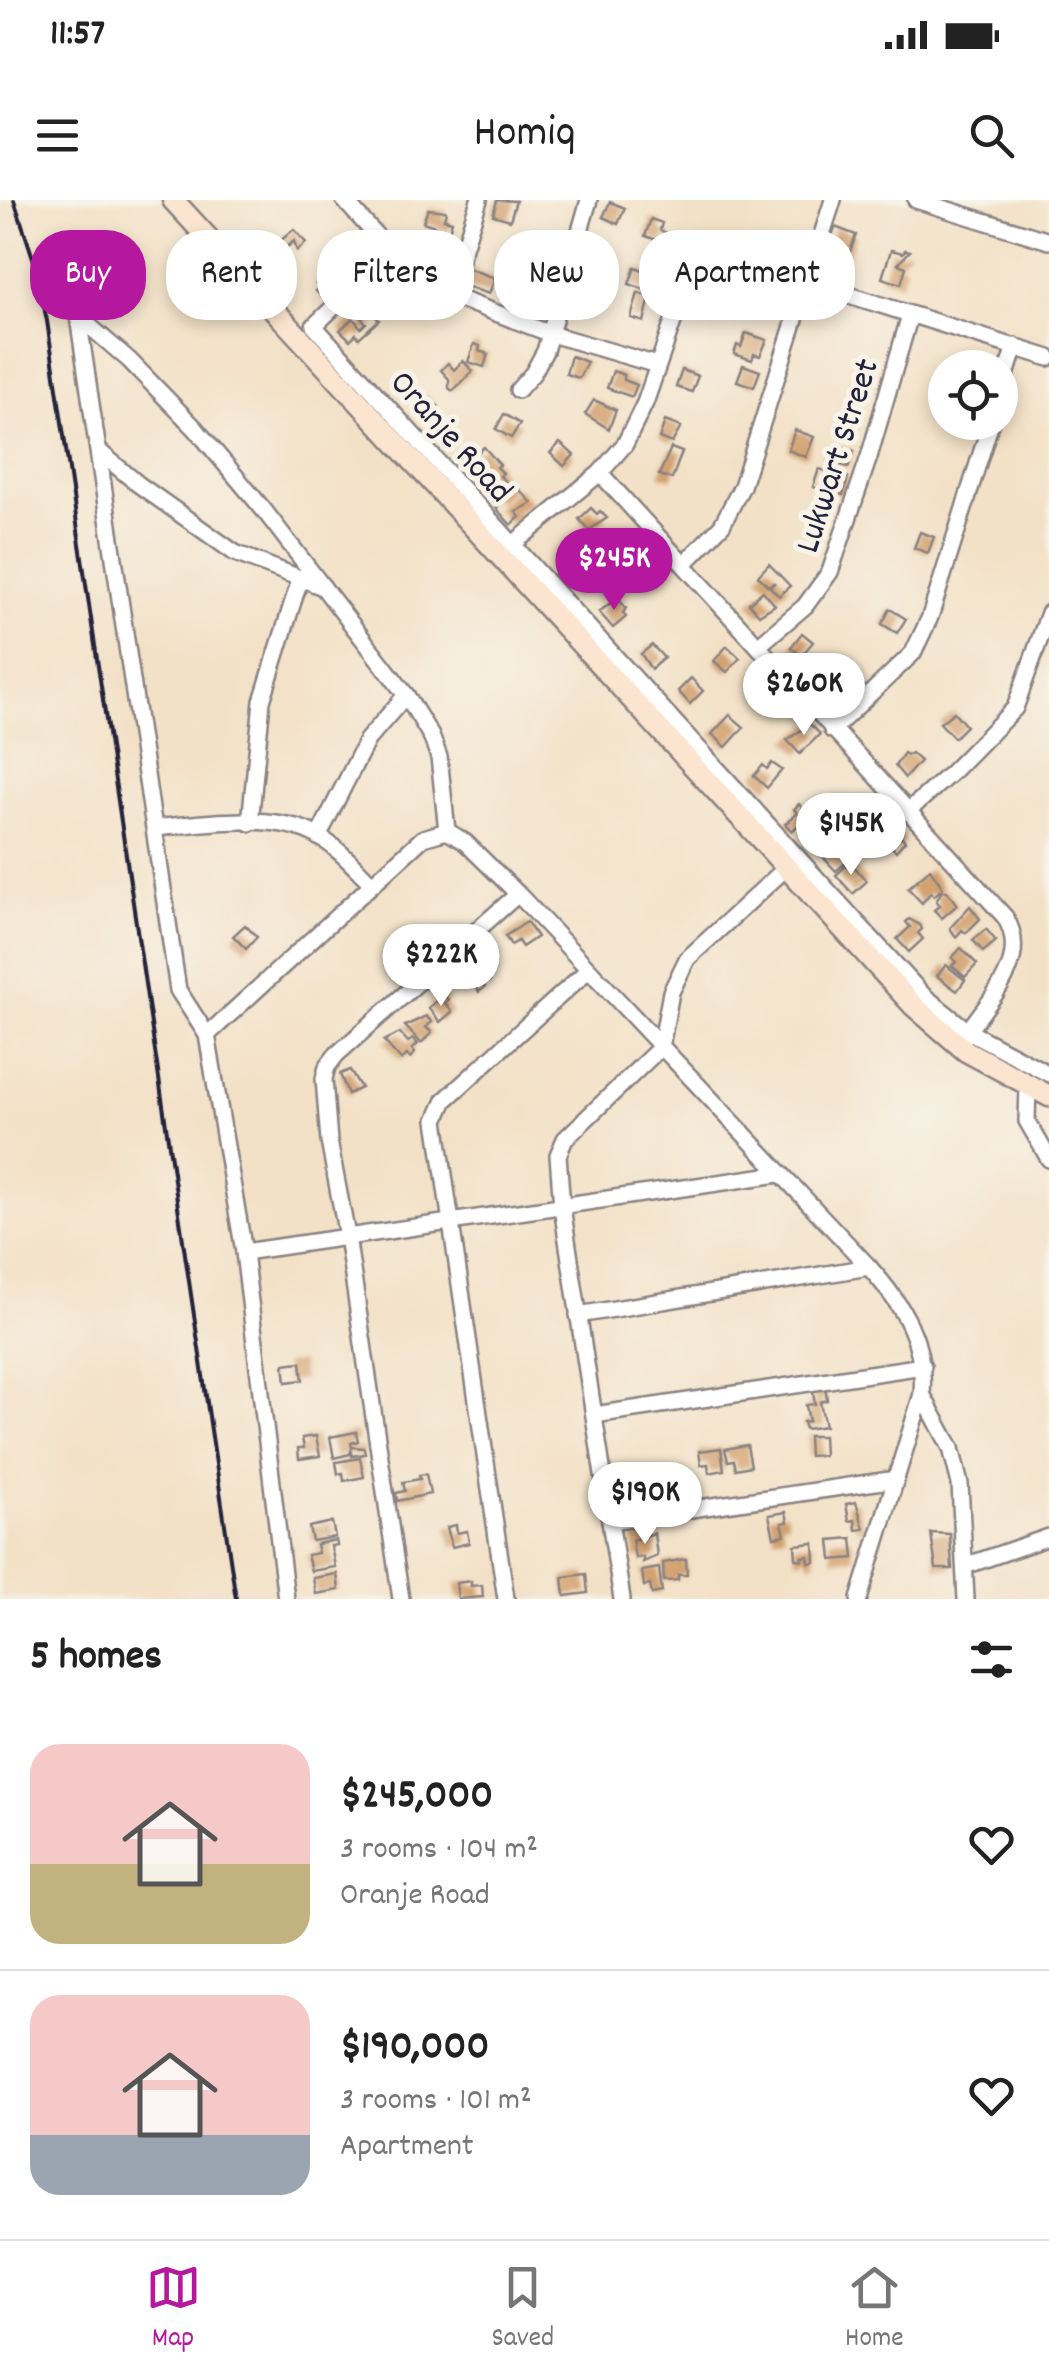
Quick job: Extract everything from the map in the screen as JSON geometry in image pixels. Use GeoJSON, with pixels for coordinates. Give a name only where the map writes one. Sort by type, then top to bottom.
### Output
{"type":"FeatureCollection","features":[{"type":"Feature","properties":{"kind":"street"},"geometry":{"type":"LineString","coordinates":[[173,200],[308,332],[914,1006],[1049,1096]]}},
{"type":"Feature","properties":{"kind":"street"},"geometry":{"type":"LineString","coordinates":[[470,230],[479,200]]}},
{"type":"Feature","properties":{"kind":"street"},"geometry":{"type":"LineString","coordinates":[[518,390],[540,363],[551,334],[588,200]]}},
{"type":"Feature","properties":{"kind":"street"},"geometry":{"type":"LineString","coordinates":[[823,230],[833,200]]}},
{"type":"Feature","properties":{"kind":"street"},"geometry":{"type":"LineString","coordinates":[[916,200],[1049,241]]}},
{"type":"Feature","properties":{"kind":"street"},"geometry":{"type":"LineString","coordinates":[[351,203],[373,230]]}},
{"type":"Feature","properties":{"kind":"street"},"geometry":{"type":"LineString","coordinates":[[855,297],[1049,358]]}},
{"type":"Feature","properties":{"kind":"street"},"geometry":{"type":"LineString","coordinates":[[474,305],[551,334],[657,364]]}},
{"type":"Feature","properties":{"kind":"street","name":"Lukwart Street"},"geometry":{"type":"LineString","coordinates":[[758,646],[804,606],[830,572],[869,457],[910,315]]}},
{"type":"Feature","properties":{"kind":"street"},"geometry":{"type":"LineString","coordinates":[[79,320],[178,990],[207,1035],[244,1252],[286,1599]]}},
{"type":"Feature","properties":{"kind":"street"},"geometry":{"type":"LineString","coordinates":[[83,320],[130,360],[195,428],[263,508],[406,695],[431,736],[438,757],[447,830],[465,842],[518,894],[869,1267],[909,1318],[923,1366],[922,1394],[858,1599]]}},
{"type":"Feature","properties":{"kind":"street"},"geometry":{"type":"LineString","coordinates":[[308,332],[320,320]]}},
{"type":"Feature","properties":{"kind":"street"},"geometry":{"type":"LineString","coordinates":[[506,550],[600,472],[625,444],[638,420],[673,320]]}},
{"type":"Feature","properties":{"kind":"street"},"geometry":{"type":"LineString","coordinates":[[684,564],[722,525],[742,486],[793,320]]}},
{"type":"Feature","properties":{"kind":"street"},"geometry":{"type":"LineString","coordinates":[[1014,350],[1015,346]]}},
{"type":"Feature","properties":{"kind":"street"},"geometry":{"type":"LineString","coordinates":[[832,730],[920,643],[985,440]]}},
{"type":"Feature","properties":{"kind":"street"},"geometry":{"type":"LineString","coordinates":[[100,452],[235,553],[323,588]]}},
{"type":"Feature","properties":{"kind":"street"},"geometry":{"type":"LineString","coordinates":[[600,472],[907,812],[999,908],[1013,934],[1012,961],[1004,980],[963,1038]]}},
{"type":"Feature","properties":{"kind":"street","name":"Oranje Road"},"geometry":{"type":"LineString","coordinates":[[506,550],[963,1038],[1049,1074]]}},
{"type":"Feature","properties":{"kind":"street"},"geometry":{"type":"LineString","coordinates":[[250,823],[262,701],[300,579]]}},
{"type":"Feature","properties":{"kind":"street"},"geometry":{"type":"LineString","coordinates":[[907,812],[1016,708],[1049,613]]}},
{"type":"Feature","properties":{"kind":"street"},"geometry":{"type":"LineString","coordinates":[[318,837],[367,740],[406,695]]}},
{"type":"Feature","properties":{"kind":"street"},"geometry":{"type":"LineString","coordinates":[[156,828],[198,823],[288,826],[318,837],[372,884]]}},
{"type":"Feature","properties":{"kind":"street"},"geometry":{"type":"LineString","coordinates":[[207,1035],[423,838],[447,830]]}},
{"type":"Feature","properties":{"kind":"street"},"geometry":{"type":"LineString","coordinates":[[622,1599],[562,1207],[558,1155],[565,1139],[661,1046],[671,992],[686,959],[787,868]]}},
{"type":"Feature","properties":{"kind":"street"},"geometry":{"type":"LineString","coordinates":[[400,1599],[347,1236],[329,1141],[324,1088],[327,1067],[518,894]]}},
{"type":"Feature","properties":{"kind":"street"},"geometry":{"type":"LineString","coordinates":[[506,1599],[435,1134],[440,1106],[588,970]]}},
{"type":"Feature","properties":{"kind":"street"},"geometry":{"type":"LineString","coordinates":[[1028,1085],[1027,1121],[1049,1159]]}},
{"type":"Feature","properties":{"kind":"street"},"geometry":{"type":"LineString","coordinates":[[244,1252],[779,1174]]}},
{"type":"Feature","properties":{"kind":"street"},"geometry":{"type":"LineString","coordinates":[[578,1316],[869,1267]]}},
{"type":"Feature","properties":{"kind":"street"},"geometry":{"type":"LineString","coordinates":[[594,1415],[923,1366]]}},
{"type":"Feature","properties":{"kind":"street"},"geometry":{"type":"LineString","coordinates":[[922,1394],[951,1448],[960,1484],[966,1599]]}},
{"type":"Feature","properties":{"kind":"street"},"geometry":{"type":"LineString","coordinates":[[610,1521],[896,1479]]}},
{"type":"Feature","properties":{"kind":"street"},"geometry":{"type":"LineString","coordinates":[[965,1566],[1049,1537]]}},
{"type":"Feature","properties":{"kind":"building"},"geometry":{"type":"Polygon","coordinates":[[[497,200],[516,201],[510,220],[493,215],[497,200]]]}},
{"type":"Feature","properties":{"kind":"building"},"geometry":{"type":"Polygon","coordinates":[[[610,202],[625,208],[618,224],[603,217],[610,202]]]}},
{"type":"Feature","properties":{"kind":"building"},"geometry":{"type":"Polygon","coordinates":[[[428,209],[446,211],[444,219],[452,221],[449,230],[423,222],[428,209]]]}},
{"type":"Feature","properties":{"kind":"building"},"geometry":{"type":"Polygon","coordinates":[[[651,219],[662,223],[660,230],[647,230],[651,219]]]}},
{"type":"Feature","properties":{"kind":"building"},"geometry":{"type":"Polygon","coordinates":[[[297,232],[306,243],[297,251],[297,232]]]}},
{"type":"Feature","properties":{"kind":"building"},"geometry":{"type":"Polygon","coordinates":[[[891,250],[910,251],[898,264],[906,267],[901,284],[882,278],[891,250]]]}},
{"type":"Feature","properties":{"kind":"building"},"geometry":{"type":"Polygon","coordinates":[[[635,267],[639,268],[639,288],[629,284],[635,267]]]}},
{"type":"Feature","properties":{"kind":"building"},"geometry":{"type":"Polygon","coordinates":[[[474,270],[494,278],[489,294],[474,289],[474,270]]]}},
{"type":"Feature","properties":{"kind":"building"},"geometry":{"type":"Polygon","coordinates":[[[638,293],[639,320],[644,322],[631,318],[638,293]]]}},
{"type":"Feature","properties":{"kind":"building"},"geometry":{"type":"Polygon","coordinates":[[[351,320],[361,328],[366,323],[363,320],[379,320],[359,338],[356,334],[350,340],[340,330],[351,320]]]}},
{"type":"Feature","properties":{"kind":"building"},"geometry":{"type":"Polygon","coordinates":[[[746,333],[767,340],[760,356],[754,354],[752,360],[734,354],[746,333]]]}},
{"type":"Feature","properties":{"kind":"building"},"geometry":{"type":"Polygon","coordinates":[[[474,344],[488,354],[484,367],[468,362],[474,344]]]}},
{"type":"Feature","properties":{"kind":"building"},"geometry":{"type":"Polygon","coordinates":[[[571,356],[587,362],[579,378],[566,374],[571,356]]]}},
{"type":"Feature","properties":{"kind":"building"},"geometry":{"type":"Polygon","coordinates":[[[463,361],[473,371],[453,391],[441,370],[448,363],[454,370],[463,361]]]}},
{"type":"Feature","properties":{"kind":"building"},"geometry":{"type":"Polygon","coordinates":[[[743,365],[760,371],[754,387],[737,381],[743,365]]]}},
{"type":"Feature","properties":{"kind":"building"},"geometry":{"type":"Polygon","coordinates":[[[682,370],[698,376],[692,392],[676,387],[682,370]]]}},
{"type":"Feature","properties":{"kind":"building"},"geometry":{"type":"Polygon","coordinates":[[[613,371],[637,385],[632,397],[607,388],[613,371]]]}},
{"type":"Feature","properties":{"kind":"building"},"geometry":{"type":"Polygon","coordinates":[[[426,395],[438,406],[427,419],[417,406],[426,395]]]}},
{"type":"Feature","properties":{"kind":"building"},"geometry":{"type":"Polygon","coordinates":[[[594,400],[616,410],[609,429],[585,414],[594,400]]]}},
{"type":"Feature","properties":{"kind":"building"},"geometry":{"type":"Polygon","coordinates":[[[504,414],[520,424],[511,438],[496,429],[504,414]]]}},
{"type":"Feature","properties":{"kind":"building"},"geometry":{"type":"Polygon","coordinates":[[[665,421],[681,427],[672,443],[659,438],[665,421]]]}},
{"type":"Feature","properties":{"kind":"building"},"geometry":{"type":"Polygon","coordinates":[[[795,430],[814,437],[806,457],[788,450],[795,430]]]}},
{"type":"Feature","properties":{"kind":"building"},"geometry":{"type":"Polygon","coordinates":[[[560,443],[574,455],[564,466],[550,453],[560,443]]]}},
{"type":"Feature","properties":{"kind":"building"},"geometry":{"type":"Polygon","coordinates":[[[835,445],[854,451],[848,467],[829,461],[835,445]]]}},
{"type":"Feature","properties":{"kind":"building"},"geometry":{"type":"Polygon","coordinates":[[[484,447],[500,465],[500,476],[512,488],[498,502],[486,490],[491,486],[484,480],[489,474],[486,470],[482,473],[469,460],[484,447]]]}},
{"type":"Feature","properties":{"kind":"building"},"geometry":{"type":"Polygon","coordinates":[[[671,448],[682,452],[672,479],[659,475],[671,448]]]}},
{"type":"Feature","properties":{"kind":"building"},"geometry":{"type":"Polygon","coordinates":[[[819,469],[848,477],[843,495],[813,487],[819,469]]]}},
{"type":"Feature","properties":{"kind":"building"},"geometry":{"type":"Polygon","coordinates":[[[518,488],[532,503],[516,512],[520,517],[511,525],[496,508],[518,488]]]}},
{"type":"Feature","properties":{"kind":"building"},"geometry":{"type":"Polygon","coordinates":[[[591,508],[607,518],[589,530],[579,519],[591,508]]]}},
{"type":"Feature","properties":{"kind":"building"},"geometry":{"type":"Polygon","coordinates":[[[920,532],[934,537],[928,553],[914,548],[920,532]]]}},
{"type":"Feature","properties":{"kind":"building"},"geometry":{"type":"Polygon","coordinates":[[[769,564],[790,586],[779,596],[770,587],[775,582],[768,586],[758,576],[769,564]]]}},
{"type":"Feature","properties":{"kind":"building"},"geometry":{"type":"Polygon","coordinates":[[[763,591],[775,605],[759,615],[749,603],[763,591]]]}},
{"type":"Feature","properties":{"kind":"building"},"geometry":{"type":"Polygon","coordinates":[[[617,598],[626,608],[626,617],[613,628],[599,612],[617,598]]]}},
{"type":"Feature","properties":{"kind":"building"},"geometry":{"type":"Polygon","coordinates":[[[890,609],[906,619],[897,633],[882,624],[890,609]]]}},
{"type":"Feature","properties":{"kind":"building"},"geometry":{"type":"Polygon","coordinates":[[[802,633],[813,642],[801,656],[791,647],[802,633]]]}},
{"type":"Feature","properties":{"kind":"building"},"geometry":{"type":"Polygon","coordinates":[[[652,645],[664,658],[651,669],[641,654],[652,645]]]}},
{"type":"Feature","properties":{"kind":"building"},"geometry":{"type":"Polygon","coordinates":[[[727,646],[740,658],[727,672],[714,661],[727,646]]]}},
{"type":"Feature","properties":{"kind":"building"},"geometry":{"type":"Polygon","coordinates":[[[691,678],[703,691],[690,704],[678,691],[691,678]]]}},
{"type":"Feature","properties":{"kind":"building"},"geometry":{"type":"Polygon","coordinates":[[[954,712],[966,726],[954,738],[940,723],[954,712]]]}},
{"type":"Feature","properties":{"kind":"building"},"geometry":{"type":"Polygon","coordinates":[[[730,715],[744,727],[726,747],[712,734],[730,715]]]}},
{"type":"Feature","properties":{"kind":"building"},"geometry":{"type":"Polygon","coordinates":[[[810,724],[820,734],[800,754],[787,740],[810,724]]]}},
{"type":"Feature","properties":{"kind":"building"},"geometry":{"type":"Polygon","coordinates":[[[904,753],[911,753],[920,761],[905,778],[895,766],[904,753]]]}},
{"type":"Feature","properties":{"kind":"building"},"geometry":{"type":"Polygon","coordinates":[[[772,763],[782,770],[767,788],[754,776],[763,765],[767,769],[772,763]]]}},
{"type":"Feature","properties":{"kind":"building"},"geometry":{"type":"Polygon","coordinates":[[[799,804],[809,815],[792,831],[785,824],[797,813],[794,809],[799,804]]]}},
{"type":"Feature","properties":{"kind":"building"},"geometry":{"type":"Polygon","coordinates":[[[871,810],[884,823],[869,837],[861,830],[866,825],[861,820],[871,810]]]}},
{"type":"Feature","properties":{"kind":"building"},"geometry":{"type":"Polygon","coordinates":[[[894,827],[905,841],[896,851],[883,839],[894,827]]]}},
{"type":"Feature","properties":{"kind":"building"},"geometry":{"type":"Polygon","coordinates":[[[837,846],[850,859],[836,871],[824,858],[837,846]]]}},
{"type":"Feature","properties":{"kind":"building"},"geometry":{"type":"Polygon","coordinates":[[[850,862],[867,881],[853,894],[836,875],[850,862]]]}},
{"type":"Feature","properties":{"kind":"building"},"geometry":{"type":"Polygon","coordinates":[[[930,869],[943,888],[934,896],[931,892],[922,903],[908,888],[930,869]]]}},
{"type":"Feature","properties":{"kind":"building"},"geometry":{"type":"Polygon","coordinates":[[[942,891],[947,891],[957,905],[942,918],[934,910],[940,905],[936,901],[942,891]]]}},
{"type":"Feature","properties":{"kind":"building"},"geometry":{"type":"Polygon","coordinates":[[[970,906],[980,919],[956,937],[950,928],[970,906]]]}},
{"type":"Feature","properties":{"kind":"building"},"geometry":{"type":"Polygon","coordinates":[[[909,919],[920,925],[918,933],[923,939],[909,952],[897,939],[910,927],[906,922],[909,919]]]}},
{"type":"Feature","properties":{"kind":"building"},"geometry":{"type":"Polygon","coordinates":[[[527,922],[537,937],[522,947],[518,941],[511,945],[505,936],[527,922]]]}},
{"type":"Feature","properties":{"kind":"building"},"geometry":{"type":"Polygon","coordinates":[[[245,925],[257,937],[246,949],[233,936],[245,925]]]}},
{"type":"Feature","properties":{"kind":"building"},"geometry":{"type":"Polygon","coordinates":[[[986,929],[996,941],[983,952],[973,940],[986,929]]]}},
{"type":"Feature","properties":{"kind":"building"},"geometry":{"type":"Polygon","coordinates":[[[961,948],[977,964],[965,977],[952,966],[956,962],[952,958],[961,948]]]}},
{"type":"Feature","properties":{"kind":"building"},"geometry":{"type":"Polygon","coordinates":[[[479,957],[493,973],[479,992],[464,970],[479,957]]]}},
{"type":"Feature","properties":{"kind":"building"},"geometry":{"type":"Polygon","coordinates":[[[946,965],[965,980],[957,991],[937,976],[946,965]]]}},
{"type":"Feature","properties":{"kind":"building"},"geometry":{"type":"Polygon","coordinates":[[[444,995],[452,1012],[440,1022],[428,1008],[444,995]]]}},
{"type":"Feature","properties":{"kind":"building"},"geometry":{"type":"Polygon","coordinates":[[[426,1016],[432,1022],[426,1027],[432,1033],[421,1043],[405,1026],[426,1016]]]}},
{"type":"Feature","properties":{"kind":"building"},"geometry":{"type":"Polygon","coordinates":[[[400,1033],[408,1042],[413,1039],[418,1044],[410,1058],[407,1055],[401,1060],[384,1041],[400,1033]]]}},
{"type":"Feature","properties":{"kind":"building"},"geometry":{"type":"Polygon","coordinates":[[[350,1070],[361,1088],[348,1094],[340,1074],[350,1070]]]}},
{"type":"Feature","properties":{"kind":"building"},"geometry":{"type":"Polygon","coordinates":[[[301,1362],[303,1380],[286,1382],[284,1364],[301,1362]]]}},
{"type":"Feature","properties":{"kind":"building"},"geometry":{"type":"Polygon","coordinates":[[[825,1384],[827,1400],[820,1402],[825,1426],[805,1429],[803,1422],[809,1421],[806,1405],[815,1404],[812,1387],[825,1384]]]}},
{"type":"Feature","properties":{"kind":"building"},"geometry":{"type":"Polygon","coordinates":[[[356,1432],[358,1441],[351,1443],[352,1447],[364,1448],[365,1454],[352,1456],[351,1451],[334,1458],[330,1437],[356,1432]]]}},
{"type":"Feature","properties":{"kind":"building"},"geometry":{"type":"Polygon","coordinates":[[[316,1436],[320,1456],[299,1459],[298,1448],[304,1448],[302,1438],[316,1436]]]}},
{"type":"Feature","properties":{"kind":"building"},"geometry":{"type":"Polygon","coordinates":[[[808,1436],[823,1436],[824,1455],[809,1456],[808,1436]]]}},
{"type":"Feature","properties":{"kind":"building"},"geometry":{"type":"Polygon","coordinates":[[[747,1445],[751,1466],[736,1469],[734,1460],[728,1461],[725,1449],[747,1445]]]}},
{"type":"Feature","properties":{"kind":"building"},"geometry":{"type":"Polygon","coordinates":[[[721,1448],[724,1470],[709,1473],[708,1464],[701,1465],[699,1451],[721,1448]]]}},
{"type":"Feature","properties":{"kind":"building"},"geometry":{"type":"Polygon","coordinates":[[[360,1458],[364,1477],[344,1481],[336,1462],[360,1458]]]}},
{"type":"Feature","properties":{"kind":"building"},"geometry":{"type":"Polygon","coordinates":[[[426,1474],[430,1494],[397,1501],[396,1493],[405,1491],[403,1482],[426,1474]]]}},
{"type":"Feature","properties":{"kind":"building"},"geometry":{"type":"Polygon","coordinates":[[[856,1502],[864,1529],[856,1530],[855,1520],[849,1521],[846,1504],[856,1502]]]}},
{"type":"Feature","properties":{"kind":"building"},"geometry":{"type":"Polygon","coordinates":[[[786,1512],[788,1522],[782,1523],[785,1535],[774,1537],[769,1515],[786,1512]]]}},
{"type":"Feature","properties":{"kind":"building"},"geometry":{"type":"Polygon","coordinates":[[[332,1522],[335,1537],[312,1541],[309,1527],[332,1522]]]}},
{"type":"Feature","properties":{"kind":"building"},"geometry":{"type":"Polygon","coordinates":[[[456,1525],[457,1533],[467,1531],[469,1543],[452,1547],[447,1527],[456,1525]]]}},
{"type":"Feature","properties":{"kind":"building"},"geometry":{"type":"Polygon","coordinates":[[[654,1533],[657,1556],[643,1562],[643,1557],[635,1558],[632,1540],[654,1533]]]}},
{"type":"Feature","properties":{"kind":"building"},"geometry":{"type":"Polygon","coordinates":[[[931,1533],[950,1534],[952,1569],[936,1569],[931,1533]]]}},
{"type":"Feature","properties":{"kind":"building"},"geometry":{"type":"Polygon","coordinates":[[[852,1538],[854,1558],[832,1560],[830,1540],[852,1538]]]}},
{"type":"Feature","properties":{"kind":"building"},"geometry":{"type":"Polygon","coordinates":[[[336,1540],[337,1545],[331,1546],[335,1567],[311,1571],[307,1555],[318,1553],[316,1544],[336,1540]]]}},
{"type":"Feature","properties":{"kind":"building"},"geometry":{"type":"Polygon","coordinates":[[[814,1543],[815,1562],[809,1563],[808,1556],[796,1559],[795,1545],[814,1543]]]}},
{"type":"Feature","properties":{"kind":"building"},"geometry":{"type":"Polygon","coordinates":[[[686,1559],[687,1575],[664,1581],[663,1563],[686,1559]]]}},
{"type":"Feature","properties":{"kind":"building"},"geometry":{"type":"Polygon","coordinates":[[[659,1568],[662,1592],[652,1594],[650,1585],[644,1586],[642,1571],[659,1568]]]}},
{"type":"Feature","properties":{"kind":"building"},"geometry":{"type":"Polygon","coordinates":[[[337,1574],[339,1590],[316,1594],[313,1578],[337,1574]]]}},
{"type":"Feature","properties":{"kind":"building"},"geometry":{"type":"Polygon","coordinates":[[[586,1574],[588,1593],[565,1596],[563,1577],[586,1574]]]}},
{"type":"Feature","properties":{"kind":"building"},"geometry":{"type":"Polygon","coordinates":[[[471,1581],[471,1586],[482,1585],[483,1597],[458,1599],[456,1583],[471,1581]]]}},
{"type":"Feature","properties":{"kind":"railway"},"geometry":{"type":"LineString","coordinates":[[14,200],[36,267],[47,321],[236,1599]]}}]}
